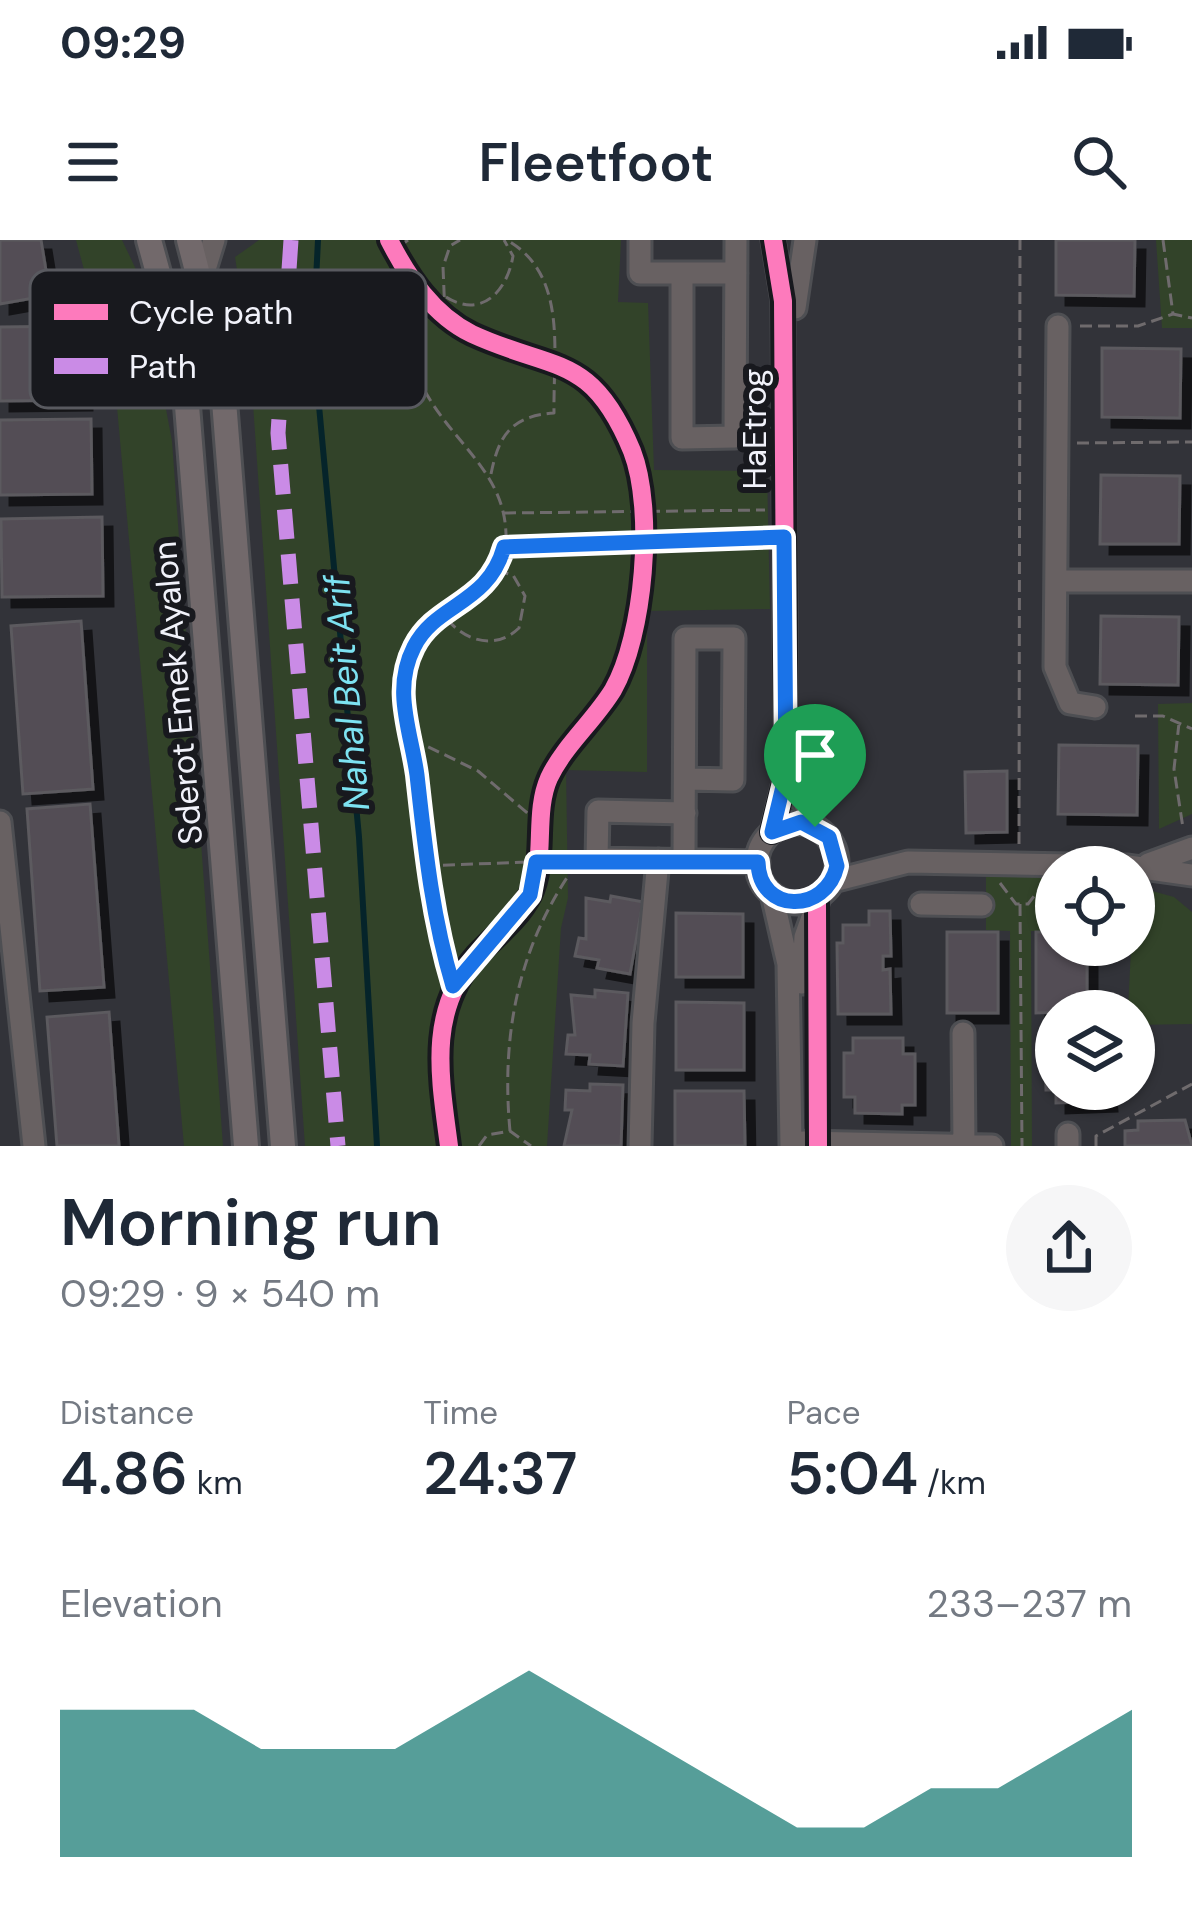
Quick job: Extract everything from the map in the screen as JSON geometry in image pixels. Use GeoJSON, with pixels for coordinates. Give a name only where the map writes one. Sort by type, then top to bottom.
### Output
{"type":"FeatureCollection","features":[{"type":"Feature","properties":{"kind":"main road","name":"Sderot Emek Ayalon"},"geometry":{"type":"LineString","coordinates":[[149,240],[157,270]]}},
{"type":"Feature","properties":{"kind":"main road","name":"Sderot Emek Ayalon"},"geometry":{"type":"LineString","coordinates":[[189,240],[199,270]]}},
{"type":"Feature","properties":{"kind":"main road","name":"Sderot Emek Ayalon"},"geometry":{"type":"LineString","coordinates":[[187,408],[246,1146]]}},
{"type":"Feature","properties":{"kind":"main road","name":"Sderot Emek Ayalon"},"geometry":{"type":"LineString","coordinates":[[225,408],[283,1146]]}},
{"type":"Feature","properties":{"kind":"street"},"geometry":{"type":"LineString","coordinates":[[205,270],[214,240]]}},
{"type":"Feature","properties":{"kind":"street"},"geometry":{"type":"LineString","coordinates":[[640,240],[640,273],[736,273]]}},
{"type":"Feature","properties":{"kind":"street"},"geometry":{"type":"LineString","coordinates":[[682,273],[682,438],[735,437],[736,240]]}},
{"type":"Feature","properties":{"kind":"street","name":"HaEtrog"},"geometry":{"type":"LineString","coordinates":[[772,832],[786,774],[783,301],[773,240]]}},
{"type":"Feature","properties":{"kind":"street","name":"HaEtrog"},"geometry":{"type":"LineString","coordinates":[[805,240],[795,310],[799,773],[824,835]]}},
{"type":"Feature","properties":{"kind":"street"},"geometry":{"type":"LineString","coordinates":[[1058,326],[1056,682],[1070,703],[1095,707]]}},
{"type":"Feature","properties":{"kind":"street"},"geometry":{"type":"LineString","coordinates":[[1056,581],[1192,581]]}},
{"type":"Feature","properties":{"kind":"street"},"geometry":{"type":"LineString","coordinates":[[685,779],[733,779],[734,638],[686,638],[685,779],[685,860]]}},
{"type":"Feature","properties":{"kind":"street"},"geometry":{"type":"LineString","coordinates":[[685,812],[598,812],[597,860],[758,862]]}},
{"type":"Feature","properties":{"kind":"street"},"geometry":{"type":"LineString","coordinates":[[0,822],[9,977],[34,1146]]}},
{"type":"Feature","properties":{"kind":"street"},"geometry":{"type":"LineString","coordinates":[[799,1145],[788,964],[772,894],[758,862],[761,845],[772,832],[792,823],[908,862],[1035,865]]}},
{"type":"Feature","properties":{"kind":"street"},"geometry":{"type":"LineString","coordinates":[[799,1145],[803,956],[837,866],[824,835]]}},
{"type":"Feature","properties":{"kind":"street"},"geometry":{"type":"LineString","coordinates":[[1155,859],[1189,849]]}},
{"type":"Feature","properties":{"kind":"street"},"geometry":{"type":"LineString","coordinates":[[640,1146],[643,1023],[658,860]]}},
{"type":"Feature","properties":{"kind":"street"},"geometry":{"type":"LineString","coordinates":[[772,894],[796,903],[826,888],[908,862]]}},
{"type":"Feature","properties":{"kind":"street"},"geometry":{"type":"LineString","coordinates":[[954,905],[955,863]]}},
{"type":"Feature","properties":{"kind":"street"},"geometry":{"type":"LineString","coordinates":[[1155,870],[1192,875]]}},
{"type":"Feature","properties":{"kind":"street"},"geometry":{"type":"LineString","coordinates":[[921,904],[982,905]]}},
{"type":"Feature","properties":{"kind":"street"},"geometry":{"type":"LineString","coordinates":[[963,1033],[964,1144]]}},
{"type":"Feature","properties":{"kind":"street"},"geometry":{"type":"LineString","coordinates":[[799,1145],[992,1146]]}},
{"type":"Feature","properties":{"kind":"path"},"geometry":{"type":"LineString","coordinates":[[440,240],[450,246]]}},
{"type":"Feature","properties":{"kind":"path"},"geometry":{"type":"LineString","coordinates":[[449,312],[443,267],[450,246],[460,240]]}},
{"type":"Feature","properties":{"kind":"path"},"geometry":{"type":"LineString","coordinates":[[449,312],[481,306],[497,292],[513,256],[505,240]]}},
{"type":"Feature","properties":{"kind":"path"},"geometry":{"type":"LineString","coordinates":[[491,474],[503,433],[519,418],[554,413],[551,292],[526,251],[505,240]]}},
{"type":"Feature","properties":{"kind":"path"},"geometry":{"type":"LineString","coordinates":[[1020,240],[1010,864],[1005,895],[1020,904]]}},
{"type":"Feature","properties":{"kind":"path"},"geometry":{"type":"LineString","coordinates":[[1162,240],[1173,314]]}},
{"type":"Feature","properties":{"kind":"path"},"geometry":{"type":"LineString","coordinates":[[426,292],[449,312]]}},
{"type":"Feature","properties":{"kind":"path"},"geometry":{"type":"LineString","coordinates":[[1058,326],[1138,326],[1173,314],[1192,318]]}},
{"type":"Feature","properties":{"kind":"path"},"geometry":{"type":"LineString","coordinates":[[426,390],[491,474],[502,514],[504,547],[498,571],[430,626],[414,647],[404,680],[425,866],[455,986]]}},
{"type":"Feature","properties":{"kind":"path"},"geometry":{"type":"LineString","coordinates":[[1057,443],[1192,442]]}},
{"type":"Feature","properties":{"kind":"path"},"geometry":{"type":"LineString","coordinates":[[641,564],[644,490]]}},
{"type":"Feature","properties":{"kind":"path"},"geometry":{"type":"LineString","coordinates":[[502,514],[784,510]]}},
{"type":"Feature","properties":{"kind":"path"},"geometry":{"type":"LineString","coordinates":[[504,547],[784,537]]}},
{"type":"Feature","properties":{"kind":"path"},"geometry":{"type":"LineString","coordinates":[[446,617],[465,635],[482,641],[497,642],[520,628],[525,596],[513,575],[498,571]]}},
{"type":"Feature","properties":{"kind":"path"},"geometry":{"type":"LineString","coordinates":[[1135,716],[1192,729]]}},
{"type":"Feature","properties":{"kind":"path"},"geometry":{"type":"LineString","coordinates":[[1179,723],[1174,769],[1189,849]]}},
{"type":"Feature","properties":{"kind":"path"},"geometry":{"type":"LineString","coordinates":[[408,738],[478,771],[541,813],[536,870]]}},
{"type":"Feature","properties":{"kind":"path"},"geometry":{"type":"LineString","coordinates":[[425,866],[536,870],[579,860],[527,954],[512,1006],[506,1082],[510,1131]]}},
{"type":"Feature","properties":{"kind":"path"},"geometry":{"type":"LineString","coordinates":[[1020,904],[1035,896]]}},
{"type":"Feature","properties":{"kind":"path"},"geometry":{"type":"LineString","coordinates":[[1020,904],[1022,1146]]}},
{"type":"Feature","properties":{"kind":"path"},"geometry":{"type":"LineString","coordinates":[[1096,1146],[1096,1136],[1192,1084]]}},
{"type":"Feature","properties":{"kind":"path"},"geometry":{"type":"LineString","coordinates":[[479,1146],[487,1135],[510,1131],[531,1146]]}},
{"type":"Feature","properties":{"kind":"green space"},"geometry":{"type":"Polygon","coordinates":[[[76,240],[122,240],[136,270],[84,270],[76,240]]]}},
{"type":"Feature","properties":{"kind":"green space"},"geometry":{"type":"Polygon","coordinates":[[[259,240],[621,240],[618,302],[648,303],[654,470],[767,471],[770,609],[647,611],[647,772],[566,770],[568,898],[561,928],[547,1146],[305,1146],[253,408],[426,408],[426,270],[237,270],[235,257],[259,240]]]}},
{"type":"Feature","properties":{"kind":"green space"},"geometry":{"type":"Polygon","coordinates":[[[1156,240],[1192,240],[1192,328],[1162,328],[1156,240]]]}},
{"type":"Feature","properties":{"kind":"green space"},"geometry":{"type":"Polygon","coordinates":[[[117,408],[166,408],[172,441],[223,1146],[184,1146],[117,408]]]}},
{"type":"Feature","properties":{"kind":"green space"},"geometry":{"type":"Polygon","coordinates":[[[1192,703],[1192,814],[1159,829],[1158,704],[1192,703]]]}},
{"type":"Feature","properties":{"kind":"green space"},"geometry":{"type":"Polygon","coordinates":[[[986,877],[1035,877],[1032,1146],[1011,1146],[1010,931],[986,930],[986,877]]]}},
{"type":"Feature","properties":{"kind":"green space"},"geometry":{"type":"Polygon","coordinates":[[[1155,892],[1174,897],[1192,912],[1192,1024],[1155,1025],[1155,990],[1129,990],[1130,966],[1155,966],[1155,892]]]}},
{"type":"Feature","properties":{"kind":"building"},"geometry":{"type":"Polygon","coordinates":[[[0,240],[41,240],[46,270],[30,270],[30,299],[0,304],[0,240]]]}},
{"type":"Feature","properties":{"kind":"building"},"geometry":{"type":"Polygon","coordinates":[[[1056,240],[1135,240],[1134,296],[1056,295],[1056,240]]]}},
{"type":"Feature","properties":{"kind":"building"},"geometry":{"type":"Polygon","coordinates":[[[0,327],[30,327],[30,401],[0,401],[0,327]]]}},
{"type":"Feature","properties":{"kind":"building"},"geometry":{"type":"Polygon","coordinates":[[[1102,348],[1181,349],[1180,418],[1102,417],[1102,348]]]}},
{"type":"Feature","properties":{"kind":"building"},"geometry":{"type":"Polygon","coordinates":[[[91,419],[92,494],[0,495],[0,420],[91,419]]]}},
{"type":"Feature","properties":{"kind":"building"},"geometry":{"type":"Polygon","coordinates":[[[1101,475],[1180,476],[1179,544],[1100,544],[1101,475]]]}},
{"type":"Feature","properties":{"kind":"building"},"geometry":{"type":"Polygon","coordinates":[[[102,517],[103,596],[2,597],[1,519],[102,517]]]}},
{"type":"Feature","properties":{"kind":"building"},"geometry":{"type":"Polygon","coordinates":[[[1101,616],[1179,617],[1178,685],[1100,684],[1101,616]]]}},
{"type":"Feature","properties":{"kind":"building"},"geometry":{"type":"Polygon","coordinates":[[[81,621],[93,789],[23,794],[11,626],[81,621]]]}},
{"type":"Feature","properties":{"kind":"building"},"geometry":{"type":"Polygon","coordinates":[[[1059,745],[1138,746],[1137,815],[1058,814],[1059,745]]]}},
{"type":"Feature","properties":{"kind":"building"},"geometry":{"type":"Polygon","coordinates":[[[1007,771],[1007,832],[966,833],[965,772],[1007,771]]]}},
{"type":"Feature","properties":{"kind":"building"},"geometry":{"type":"Polygon","coordinates":[[[90,804],[104,987],[40,991],[27,809],[90,804]]]}},
{"type":"Feature","properties":{"kind":"building"},"geometry":{"type":"Polygon","coordinates":[[[611,896],[643,902],[630,974],[597,968],[599,960],[575,956],[579,938],[586,939],[586,898],[610,902],[611,896]]]}},
{"type":"Feature","properties":{"kind":"building"},"geometry":{"type":"Polygon","coordinates":[[[869,911],[890,911],[891,956],[883,956],[883,970],[890,969],[891,1014],[838,1014],[837,943],[843,943],[843,925],[869,925],[869,911]]]}},
{"type":"Feature","properties":{"kind":"building"},"geometry":{"type":"Polygon","coordinates":[[[676,913],[743,914],[743,977],[676,977],[676,913]]]}},
{"type":"Feature","properties":{"kind":"building"},"geometry":{"type":"Polygon","coordinates":[[[947,932],[998,932],[998,1013],[947,1013],[947,932]]]}},
{"type":"Feature","properties":{"kind":"building"},"geometry":{"type":"Polygon","coordinates":[[[1036,966],[1087,966],[1087,990],[1036,990],[1036,966]]]}},
{"type":"Feature","properties":{"kind":"building"},"geometry":{"type":"Polygon","coordinates":[[[595,990],[628,993],[623,1066],[589,1064],[590,1055],[566,1054],[568,1035],[575,1035],[571,995],[595,997],[595,990]]]}},
{"type":"Feature","properties":{"kind":"building"},"geometry":{"type":"Polygon","coordinates":[[[676,1002],[744,1003],[744,1070],[676,1070],[676,1002]]]}},
{"type":"Feature","properties":{"kind":"building"},"geometry":{"type":"Polygon","coordinates":[[[109,1012],[119,1146],[57,1146],[47,1017],[109,1012]]]}},
{"type":"Feature","properties":{"kind":"building"},"geometry":{"type":"Polygon","coordinates":[[[853,1038],[903,1038],[903,1054],[915,1054],[915,1105],[902,1105],[902,1114],[855,1113],[855,1097],[844,1097],[844,1053],[853,1053],[853,1038]]]}},
{"type":"Feature","properties":{"kind":"building"},"geometry":{"type":"Polygon","coordinates":[[[590,1084],[623,1085],[621,1146],[564,1146],[572,1110],[565,1110],[566,1090],[590,1091],[590,1084]]]}},
{"type":"Feature","properties":{"kind":"building"},"geometry":{"type":"Polygon","coordinates":[[[675,1091],[744,1091],[745,1146],[675,1146],[675,1091]]]}},
{"type":"Feature","properties":{"kind":"building"},"geometry":{"type":"Polygon","coordinates":[[[1185,1120],[1192,1146],[1125,1146],[1125,1131],[1138,1130],[1138,1121],[1185,1120]]]}},
{"type":"Feature","properties":{"kind":"waterway","name":"Nahal Beit Arif"},"geometry":{"type":"LineString","coordinates":[[317,270],[318,240]]}},
{"type":"Feature","properties":{"kind":"waterway","name":"Nahal Beit Arif"},"geometry":{"type":"LineString","coordinates":[[319,408],[359,837],[377,1146]]}},
{"type":"Feature","properties":{"kind":"marked path"},"geometry":{"type":"LineString","coordinates":[[289,270],[291,240]]}},
{"type":"Feature","properties":{"kind":"marked path"},"geometry":{"type":"LineString","coordinates":[[280,408],[278,433],[338,1146]]}},
{"type":"Feature","properties":{"kind":"cycle path"},"geometry":{"type":"LineString","coordinates":[[389,240],[405,270]]}},
{"type":"Feature","properties":{"kind":"cycle path"},"geometry":{"type":"LineString","coordinates":[[772,832],[786,774],[783,301],[773,240]]}},
{"type":"Feature","properties":{"kind":"cycle path"},"geometry":{"type":"LineString","coordinates":[[426,297],[472,334],[567,370],[601,396],[632,451],[644,538],[639,606],[624,667],[613,690],[549,778],[530,895],[476,956],[450,1000],[441,1046],[449,1146]]}},
{"type":"Feature","properties":{"kind":"cycle path"},"geometry":{"type":"LineString","coordinates":[[817,903],[818,1146]]}},
{"type":"Feature","properties":{"kind":"route"},"geometry":{"type":"LineString","coordinates":[[784,537],[786,774],[772,832],[792,823],[815,827],[835,847],[837,866],[826,890],[803,903],[772,894],[763,884],[758,862],[536,862],[530,895],[453,986],[437,934],[403,707],[404,680],[414,647],[430,626],[484,588],[498,571],[504,547],[784,537]]}}]}
